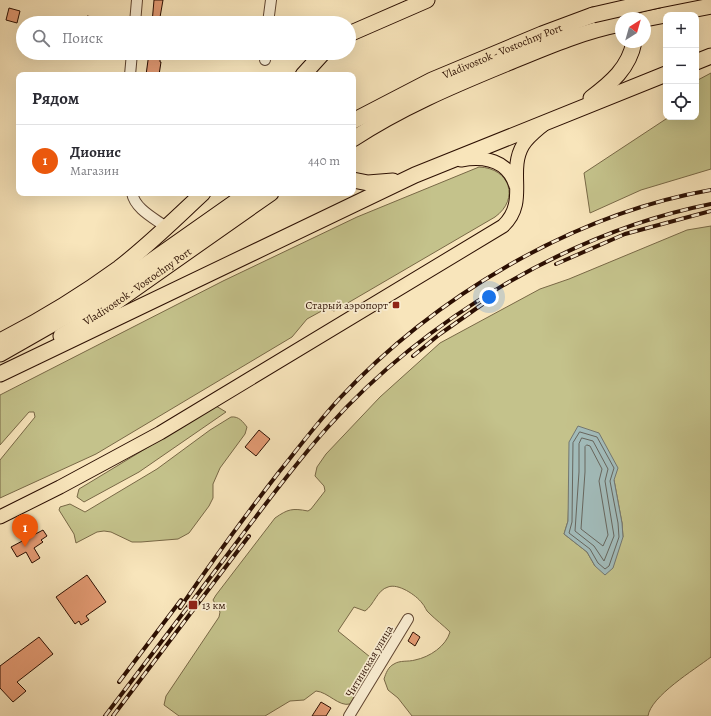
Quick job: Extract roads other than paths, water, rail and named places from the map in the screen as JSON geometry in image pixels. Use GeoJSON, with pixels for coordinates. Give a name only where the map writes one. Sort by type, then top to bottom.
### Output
{"type":"FeatureCollection","features":[{"type":"Feature","properties":{"kind":"highway"},"geometry":{"type":"LineString","coordinates":[[356,31],[427,0]]}},
{"type":"Feature","properties":{"kind":"highway"},"geometry":{"type":"LineString","coordinates":[[630,0],[633,12]]}},
{"type":"Feature","properties":{"kind":"highway","name":"Vladivostok - Vostochny Port"},"geometry":{"type":"LineString","coordinates":[[356,119],[432,80],[542,34],[595,22],[659,0]]}},
{"type":"Feature","properties":{"kind":"highway"},"geometry":{"type":"LineString","coordinates":[[651,18],[711,6]]}},
{"type":"Feature","properties":{"kind":"highway","name":"Vladivostok - Vostochny Port"},"geometry":{"type":"LineString","coordinates":[[358,135],[437,92],[546,47],[595,22],[615,24]]}},
{"type":"Feature","properties":{"kind":"highway"},"geometry":{"type":"LineString","coordinates":[[574,110],[604,89],[620,73],[632,48]]}},
{"type":"Feature","properties":{"kind":"highway"},"geometry":{"type":"LineString","coordinates":[[699,61],[711,56]]}},
{"type":"Feature","properties":{"kind":"highway"},"geometry":{"type":"LineString","coordinates":[[306,72],[317,60]]}},
{"type":"Feature","properties":{"kind":"highway"},"geometry":{"type":"LineString","coordinates":[[309,72],[318,60]]}},
{"type":"Feature","properties":{"kind":"highway"},"geometry":{"type":"LineString","coordinates":[[0,374],[415,175],[663,75]]}},
{"type":"Feature","properties":{"kind":"highway"},"geometry":{"type":"LineString","coordinates":[[356,180],[381,183],[415,175]]}},
{"type":"Feature","properties":{"kind":"highway"},"geometry":{"type":"LineString","coordinates":[[0,341],[24,328],[119,268],[200,196]]}},
{"type":"Feature","properties":{"kind":"highway","name":"Vladivostok - Vostochny Port"},"geometry":{"type":"LineString","coordinates":[[0,354],[100,297],[244,196]]}},
{"type":"Feature","properties":{"kind":"highway","name":"Vladivostok - Vostochny Port"},"geometry":{"type":"LineString","coordinates":[[0,374],[106,309],[267,196]]}},
{"type":"Feature","properties":{"kind":"main road"},"geometry":{"type":"LineString","coordinates":[[390,15],[407,0]]}},
{"type":"Feature","properties":{"kind":"main road"},"geometry":{"type":"LineString","coordinates":[[0,517],[60,487],[160,433],[498,230],[507,222],[514,212],[517,200],[516,188],[518,157],[524,144],[551,119]]}},
{"type":"Feature","properties":{"kind":"main road"},"geometry":{"type":"LineString","coordinates":[[449,161],[476,158],[494,161],[509,172],[516,188]]}},
{"type":"Feature","properties":{"kind":"street"},"geometry":{"type":"LineString","coordinates":[[135,16],[137,0]]}},
{"type":"Feature","properties":{"kind":"street"},"geometry":{"type":"LineString","coordinates":[[269,16],[271,0]]}},
{"type":"Feature","properties":{"kind":"street"},"geometry":{"type":"LineString","coordinates":[[130,72],[131,60]]}},
{"type":"Feature","properties":{"kind":"street"},"geometry":{"type":"LineString","coordinates":[[132,196],[133,199],[141,209],[166,227]]}},
{"type":"Feature","properties":{"kind":"street"},"geometry":{"type":"LineString","coordinates":[[0,335],[24,328]]}},
{"type":"Feature","properties":{"kind":"street","name":"Читинская улица"},"geometry":{"type":"LineString","coordinates":[[349,716],[408,619]]}},
{"type":"Feature","properties":{"kind":"water"},"geometry":{"type":"Polygon","coordinates":[[[578,426],[599,433],[618,468],[614,480],[623,537],[613,568],[605,575],[595,566],[587,552],[564,534],[568,521],[569,442],[578,426]]]}},
{"type":"Feature","properties":{"kind":"railway"},"geometry":{"type":"LineString","coordinates":[[180,608],[216,556],[279,472],[339,399],[377,362],[418,327],[462,294],[509,265],[558,240],[608,218],[659,202],[711,190]]}},
{"type":"Feature","properties":{"kind":"railway"},"geometry":{"type":"LineString","coordinates":[[105,716],[303,456],[328,427],[366,388],[408,351],[454,317],[502,286],[553,259],[605,236],[658,217],[711,204]]}},
{"type":"Feature","properties":{"kind":"railway"},"geometry":{"type":"LineString","coordinates":[[556,264],[625,234],[711,211]]}},
{"type":"Feature","properties":{"kind":"railway"},"geometry":{"type":"LineString","coordinates":[[413,356],[440,334],[487,301]]}},
{"type":"Feature","properties":{"kind":"railway"},"geometry":{"type":"LineString","coordinates":[[113,716],[249,536]]}},
{"type":"Feature","properties":{"kind":"railway"},"geometry":{"type":"LineString","coordinates":[[119,682],[181,600]]}},
{"type":"Feature","properties":{"kind":"place","name":"Старый аэропорт"},"geometry":{"type":"Point","coordinates":[396,305]}},
{"type":"Feature","properties":{"kind":"place","name":"Дионис"},"geometry":{"type":"Point","coordinates":[25,547]}},
{"type":"Feature","properties":{"kind":"place","name":"13 км"},"geometry":{"type":"Point","coordinates":[193,605]}}]}
